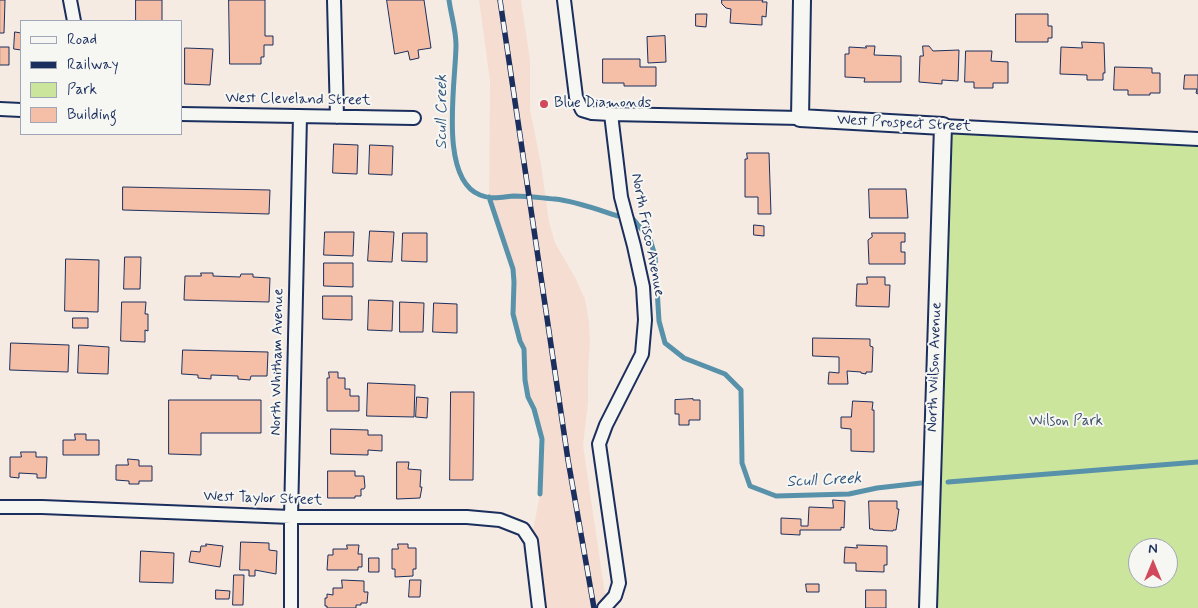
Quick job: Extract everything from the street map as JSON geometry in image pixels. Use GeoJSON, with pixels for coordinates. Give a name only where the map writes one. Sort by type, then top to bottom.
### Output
{"type":"FeatureCollection","features":[{"type":"Feature","properties":{"kind":"street"},"geometry":{"type":"LineString","coordinates":[[70,0],[74,20]]}},
{"type":"Feature","properties":{"kind":"street"},"geometry":{"type":"LineString","coordinates":[[334,0],[337,117]]}},
{"type":"Feature","properties":{"kind":"street"},"geometry":{"type":"LineString","coordinates":[[564,0],[576,97],[582,110],[592,113],[611,114]]}},
{"type":"Feature","properties":{"kind":"street"},"geometry":{"type":"LineString","coordinates":[[800,118],[802,0]]}},
{"type":"Feature","properties":{"kind":"street"},"geometry":{"type":"LineString","coordinates":[[0,109],[20,110]]}},
{"type":"Feature","properties":{"kind":"street","name":"West Cleveland Street"},"geometry":{"type":"LineString","coordinates":[[182,114],[414,118]]}},
{"type":"Feature","properties":{"kind":"street","name":"West Prospect Street"},"geometry":{"type":"LineString","coordinates":[[611,114],[800,118],[1198,139]]}},
{"type":"Feature","properties":{"kind":"street","name":"North Frisco Avenue"},"geometry":{"type":"LineString","coordinates":[[604,608],[615,596],[619,583],[599,444],[642,354],[645,320],[643,287],[621,197],[611,114]]}},
{"type":"Feature","properties":{"kind":"street","name":"North Whitham Avenue"},"geometry":{"type":"LineString","coordinates":[[291,608],[291,517],[300,116]]}},
{"type":"Feature","properties":{"kind":"street","name":"North Wilson Avenue"},"geometry":{"type":"LineString","coordinates":[[928,608],[943,126]]}},
{"type":"Feature","properties":{"kind":"street","name":"West Taylor Street"},"geometry":{"type":"LineString","coordinates":[[0,507],[291,517],[467,517],[500,520],[523,529],[532,542],[539,608]]}},
{"type":"Feature","properties":{"kind":"shaded area"},"geometry":{"type":"Polygon","coordinates":[[[479,0],[521,0],[530,60],[530,109],[541,164],[549,222],[555,243],[575,277],[585,299],[590,341],[588,403],[583,445],[607,608],[539,608],[531,541],[540,494],[542,439],[534,409],[528,397],[525,380],[524,349],[513,314],[513,269],[489,197],[490,81],[479,0]]]}},
{"type":"Feature","properties":{"kind":"green space","name":"Wilson Park"},"geometry":{"type":"Polygon","coordinates":[[[943,126],[1198,139],[1198,608],[928,608],[943,126]]]}},
{"type":"Feature","properties":{"kind":"building"},"geometry":{"type":"Polygon","coordinates":[[[0,0],[5,0],[4,33],[0,33],[0,0]]]}},
{"type":"Feature","properties":{"kind":"building"},"geometry":{"type":"Polygon","coordinates":[[[136,0],[162,0],[162,20],[136,20],[136,0]]]}},
{"type":"Feature","properties":{"kind":"building"},"geometry":{"type":"Polygon","coordinates":[[[229,0],[265,0],[265,36],[273,36],[273,45],[264,45],[264,57],[261,57],[261,64],[230,64],[229,0]]]}},
{"type":"Feature","properties":{"kind":"building"},"geometry":{"type":"Polygon","coordinates":[[[387,0],[424,0],[431,48],[418,50],[419,58],[410,60],[408,51],[395,54],[387,0]]]}},
{"type":"Feature","properties":{"kind":"building"},"geometry":{"type":"Polygon","coordinates":[[[722,0],[763,0],[762,2],[767,2],[766,17],[762,16],[762,25],[730,23],[731,9],[726,8],[722,4],[722,0]]]}},
{"type":"Feature","properties":{"kind":"building"},"geometry":{"type":"Polygon","coordinates":[[[696,14],[707,14],[706,27],[696,26],[696,14]]]}},
{"type":"Feature","properties":{"kind":"building"},"geometry":{"type":"Polygon","coordinates":[[[1016,14],[1048,14],[1048,26],[1052,26],[1052,38],[1048,38],[1048,42],[1016,42],[1016,14]]]}},
{"type":"Feature","properties":{"kind":"building"},"geometry":{"type":"Polygon","coordinates":[[[15,32],[20,33],[20,50],[14,49],[15,32]]]}},
{"type":"Feature","properties":{"kind":"building"},"geometry":{"type":"Polygon","coordinates":[[[665,36],[666,62],[648,63],[647,37],[665,36]]]}},
{"type":"Feature","properties":{"kind":"building"},"geometry":{"type":"Polygon","coordinates":[[[1082,42],[1104,43],[1105,73],[1103,73],[1103,80],[1087,80],[1087,75],[1060,74],[1061,47],[1082,48],[1082,42]]]}},
{"type":"Feature","properties":{"kind":"building"},"geometry":{"type":"Polygon","coordinates":[[[866,46],[875,46],[874,55],[901,56],[901,82],[864,82],[865,78],[845,77],[845,54],[849,54],[849,47],[866,48],[866,46]]]}},
{"type":"Feature","properties":{"kind":"building"},"geometry":{"type":"Polygon","coordinates":[[[923,46],[929,46],[933,51],[959,50],[958,81],[942,80],[942,84],[919,82],[920,56],[923,56],[923,46]]]}},
{"type":"Feature","properties":{"kind":"building"},"geometry":{"type":"Polygon","coordinates":[[[0,47],[9,47],[9,65],[0,65],[0,47]]]}},
{"type":"Feature","properties":{"kind":"building"},"geometry":{"type":"Polygon","coordinates":[[[185,48],[213,49],[210,85],[185,84],[185,48]]]}},
{"type":"Feature","properties":{"kind":"building"},"geometry":{"type":"Polygon","coordinates":[[[966,51],[992,51],[991,61],[1008,62],[1008,83],[993,83],[993,88],[974,88],[974,82],[965,82],[966,51]]]}},
{"type":"Feature","properties":{"kind":"building"},"geometry":{"type":"Polygon","coordinates":[[[603,59],[640,59],[640,67],[656,67],[656,86],[624,86],[624,83],[603,83],[603,59]]]}},
{"type":"Feature","properties":{"kind":"building"},"geometry":{"type":"Polygon","coordinates":[[[1115,67],[1152,68],[1152,73],[1160,73],[1160,93],[1128,95],[1128,90],[1114,90],[1115,67]]]}},
{"type":"Feature","properties":{"kind":"building"},"geometry":{"type":"Polygon","coordinates":[[[1185,75],[1198,75],[1198,94],[1196,93],[1197,89],[1184,89],[1185,75]]]}},
{"type":"Feature","properties":{"kind":"building"},"geometry":{"type":"Polygon","coordinates":[[[334,144],[358,145],[357,174],[333,173],[334,144]]]}},
{"type":"Feature","properties":{"kind":"building"},"geometry":{"type":"Polygon","coordinates":[[[370,145],[393,146],[392,175],[369,174],[370,145]]]}},
{"type":"Feature","properties":{"kind":"building"},"geometry":{"type":"Polygon","coordinates":[[[747,153],[769,153],[771,214],[758,214],[758,197],[745,197],[745,159],[747,159],[747,153]]]}},
{"type":"Feature","properties":{"kind":"building"},"geometry":{"type":"Polygon","coordinates":[[[123,187],[270,190],[269,214],[123,210],[123,187]]]}},
{"type":"Feature","properties":{"kind":"building"},"geometry":{"type":"Polygon","coordinates":[[[869,189],[906,189],[908,218],[870,218],[869,189]]]}},
{"type":"Feature","properties":{"kind":"building"},"geometry":{"type":"Polygon","coordinates":[[[754,225],[764,226],[764,236],[754,235],[754,225]]]}},
{"type":"Feature","properties":{"kind":"building"},"geometry":{"type":"Polygon","coordinates":[[[370,231],[394,232],[392,262],[368,261],[370,231]]]}},
{"type":"Feature","properties":{"kind":"building"},"geometry":{"type":"Polygon","coordinates":[[[325,232],[354,232],[353,256],[324,255],[325,232]]]}},
{"type":"Feature","properties":{"kind":"building"},"geometry":{"type":"Polygon","coordinates":[[[403,233],[427,233],[427,262],[402,261],[403,233]]]}},
{"type":"Feature","properties":{"kind":"building"},"geometry":{"type":"Polygon","coordinates":[[[872,233],[905,233],[905,242],[901,242],[901,252],[905,252],[905,264],[869,264],[868,240],[872,237],[872,233]]]}},
{"type":"Feature","properties":{"kind":"building"},"geometry":{"type":"Polygon","coordinates":[[[125,257],[141,257],[140,289],[124,289],[125,257]]]}},
{"type":"Feature","properties":{"kind":"building"},"geometry":{"type":"Polygon","coordinates":[[[66,259],[99,260],[98,312],[65,311],[66,259]]]}},
{"type":"Feature","properties":{"kind":"building"},"geometry":{"type":"Polygon","coordinates":[[[324,263],[353,263],[353,287],[324,286],[324,263]]]}},
{"type":"Feature","properties":{"kind":"building"},"geometry":{"type":"Polygon","coordinates":[[[201,273],[213,273],[213,276],[240,277],[241,274],[253,274],[253,277],[270,278],[269,302],[184,300],[185,276],[201,276],[201,273]]]}},
{"type":"Feature","properties":{"kind":"building"},"geometry":{"type":"Polygon","coordinates":[[[867,277],[885,277],[885,285],[890,285],[889,307],[856,306],[857,284],[867,284],[867,277]]]}},
{"type":"Feature","properties":{"kind":"building"},"geometry":{"type":"Polygon","coordinates":[[[323,296],[352,296],[352,320],[323,319],[323,296]]]}},
{"type":"Feature","properties":{"kind":"building"},"geometry":{"type":"Polygon","coordinates":[[[369,300],[393,301],[392,331],[368,330],[369,300]]]}},
{"type":"Feature","properties":{"kind":"building"},"geometry":{"type":"Polygon","coordinates":[[[122,302],[146,302],[145,314],[148,314],[148,331],[145,330],[145,342],[121,341],[122,302]]]}},
{"type":"Feature","properties":{"kind":"building"},"geometry":{"type":"Polygon","coordinates":[[[400,302],[424,303],[423,332],[400,332],[400,302]]]}},
{"type":"Feature","properties":{"kind":"building"},"geometry":{"type":"Polygon","coordinates":[[[434,303],[457,304],[457,333],[433,332],[434,303]]]}},
{"type":"Feature","properties":{"kind":"building"},"geometry":{"type":"Polygon","coordinates":[[[73,318],[88,318],[88,328],[73,328],[73,318]]]}},
{"type":"Feature","properties":{"kind":"building"},"geometry":{"type":"Polygon","coordinates":[[[813,338],[870,339],[870,346],[873,347],[872,372],[866,372],[866,374],[847,371],[848,384],[828,384],[829,372],[839,373],[839,357],[813,356],[813,338]]]}},
{"type":"Feature","properties":{"kind":"building"},"geometry":{"type":"Polygon","coordinates":[[[11,343],[69,345],[68,372],[10,370],[11,343]]]}},
{"type":"Feature","properties":{"kind":"building"},"geometry":{"type":"Polygon","coordinates":[[[79,345],[109,347],[108,374],[78,373],[79,345]]]}},
{"type":"Feature","properties":{"kind":"building"},"geometry":{"type":"Polygon","coordinates":[[[183,350],[268,352],[267,376],[251,376],[250,380],[238,379],[238,376],[211,375],[211,379],[198,378],[198,375],[182,374],[183,350]]]}},
{"type":"Feature","properties":{"kind":"building"},"geometry":{"type":"Polygon","coordinates":[[[329,372],[338,372],[338,378],[345,378],[345,389],[350,389],[350,396],[359,396],[359,411],[327,411],[327,378],[329,378],[329,372]]]}},
{"type":"Feature","properties":{"kind":"building"},"geometry":{"type":"Polygon","coordinates":[[[368,383],[415,385],[414,417],[367,416],[368,383]]]}},
{"type":"Feature","properties":{"kind":"building"},"geometry":{"type":"Polygon","coordinates":[[[451,392],[474,392],[473,480],[450,480],[451,392]]]}},
{"type":"Feature","properties":{"kind":"building"},"geometry":{"type":"Polygon","coordinates":[[[417,397],[428,398],[427,418],[416,417],[417,397]]]}},
{"type":"Feature","properties":{"kind":"building"},"geometry":{"type":"Polygon","coordinates":[[[169,400],[261,400],[261,433],[201,433],[201,455],[169,454],[169,400]]]}},
{"type":"Feature","properties":{"kind":"building"},"geometry":{"type":"Polygon","coordinates":[[[675,400],[700,400],[700,420],[689,420],[689,425],[679,425],[679,414],[675,414],[675,400]]]}},
{"type":"Feature","properties":{"kind":"building"},"geometry":{"type":"Polygon","coordinates":[[[853,401],[873,402],[874,452],[851,451],[851,429],[841,428],[841,417],[851,417],[853,401]]]}},
{"type":"Feature","properties":{"kind":"building"},"geometry":{"type":"Polygon","coordinates":[[[331,429],[368,430],[368,435],[382,435],[382,451],[368,450],[368,455],[331,454],[331,429]]]}},
{"type":"Feature","properties":{"kind":"building"},"geometry":{"type":"Polygon","coordinates":[[[75,434],[86,434],[86,440],[99,440],[99,455],[63,455],[63,440],[75,440],[75,434]]]}},
{"type":"Feature","properties":{"kind":"building"},"geometry":{"type":"Polygon","coordinates":[[[21,452],[36,452],[36,457],[47,457],[46,478],[37,478],[37,474],[19,473],[19,478],[10,477],[10,457],[21,457],[21,452]]]}},
{"type":"Feature","properties":{"kind":"building"},"geometry":{"type":"Polygon","coordinates":[[[128,459],[139,460],[139,466],[152,466],[152,481],[139,481],[139,484],[129,484],[129,481],[116,480],[116,465],[128,465],[128,459]]]}},
{"type":"Feature","properties":{"kind":"building"},"geometry":{"type":"Polygon","coordinates":[[[397,462],[409,462],[408,469],[421,470],[420,487],[422,487],[420,498],[397,499],[397,462]]]}},
{"type":"Feature","properties":{"kind":"building"},"geometry":{"type":"Polygon","coordinates":[[[328,471],[355,471],[355,476],[364,476],[365,487],[361,489],[361,496],[355,496],[355,498],[328,498],[328,471]]]}},
{"type":"Feature","properties":{"kind":"building"},"geometry":{"type":"Polygon","coordinates":[[[833,500],[845,501],[844,528],[841,527],[841,530],[800,530],[800,535],[781,534],[781,518],[801,519],[801,526],[808,526],[809,507],[833,508],[833,500]]]}},
{"type":"Feature","properties":{"kind":"building"},"geometry":{"type":"Polygon","coordinates":[[[869,501],[897,501],[897,509],[899,509],[896,530],[870,529],[869,501]]]}},
{"type":"Feature","properties":{"kind":"building"},"geometry":{"type":"Polygon","coordinates":[[[241,542],[269,543],[269,550],[277,551],[276,574],[255,570],[255,576],[249,576],[249,570],[240,570],[241,542]]]}},
{"type":"Feature","properties":{"kind":"building"},"geometry":{"type":"Polygon","coordinates":[[[206,544],[223,546],[220,567],[189,562],[191,551],[200,552],[201,546],[206,546],[206,544]]]}},
{"type":"Feature","properties":{"kind":"building"},"geometry":{"type":"Polygon","coordinates":[[[398,544],[408,544],[408,548],[416,548],[416,569],[413,569],[413,576],[395,577],[395,569],[392,569],[392,549],[398,549],[398,544]]]}},
{"type":"Feature","properties":{"kind":"building"},"geometry":{"type":"Polygon","coordinates":[[[347,545],[359,545],[358,554],[362,554],[362,567],[358,567],[358,570],[327,570],[328,555],[333,555],[333,549],[347,549],[347,545]]]}},
{"type":"Feature","properties":{"kind":"building"},"geometry":{"type":"Polygon","coordinates":[[[857,545],[887,546],[887,565],[884,565],[884,572],[856,571],[856,563],[844,563],[845,547],[857,548],[857,545]]]}},
{"type":"Feature","properties":{"kind":"building"},"geometry":{"type":"Polygon","coordinates":[[[141,551],[174,553],[173,583],[140,582],[141,551]]]}},
{"type":"Feature","properties":{"kind":"building"},"geometry":{"type":"Polygon","coordinates":[[[369,558],[379,558],[379,572],[369,572],[369,558]]]}},
{"type":"Feature","properties":{"kind":"building"},"geometry":{"type":"Polygon","coordinates":[[[234,575],[244,575],[243,605],[233,605],[234,575]]]}},
{"type":"Feature","properties":{"kind":"building"},"geometry":{"type":"Polygon","coordinates":[[[342,580],[364,581],[364,592],[368,592],[367,603],[356,605],[356,608],[327,608],[325,606],[325,598],[327,598],[327,594],[333,595],[333,588],[342,588],[342,580]]]}},
{"type":"Feature","properties":{"kind":"building"},"geometry":{"type":"Polygon","coordinates":[[[410,580],[421,580],[420,597],[409,597],[410,580]]]}},
{"type":"Feature","properties":{"kind":"building"},"geometry":{"type":"Polygon","coordinates":[[[806,584],[819,584],[819,592],[807,592],[806,584]]]}},
{"type":"Feature","properties":{"kind":"building"},"geometry":{"type":"Polygon","coordinates":[[[216,590],[230,591],[229,599],[216,599],[216,590]]]}},
{"type":"Feature","properties":{"kind":"building"},"geometry":{"type":"Polygon","coordinates":[[[866,590],[886,590],[886,608],[866,608],[866,590]]]}},
{"type":"Feature","properties":{"kind":"waterway","name":"Scull Creek"},"geometry":{"type":"LineString","coordinates":[[449,0],[456,45],[452,127],[454,150],[459,169],[467,185],[480,195],[489,197],[519,196],[563,200],[618,216]]}},
{"type":"Feature","properties":{"kind":"waterway"},"geometry":{"type":"LineString","coordinates":[[489,197],[513,269],[513,314],[524,349],[525,380],[528,397],[534,409],[542,439],[540,494]]}},
{"type":"Feature","properties":{"kind":"waterway","name":"Scull Creek"},"geometry":{"type":"LineString","coordinates":[[632,218],[650,239],[655,256],[659,321],[665,343],[684,358],[725,374],[741,390],[742,463],[750,486],[776,496],[849,494],[877,488],[921,483]]}},
{"type":"Feature","properties":{"kind":"waterway","name":"Scull Creek"},"geometry":{"type":"LineString","coordinates":[[948,482],[1198,462]]}},
{"type":"Feature","properties":{"kind":"railway"},"geometry":{"type":"LineString","coordinates":[[500,0],[568,460],[594,608]]}},
{"type":"Feature","properties":{"kind":"place","name":"Blue Diamonds"},"geometry":{"type":"Point","coordinates":[544,104]}}]}
